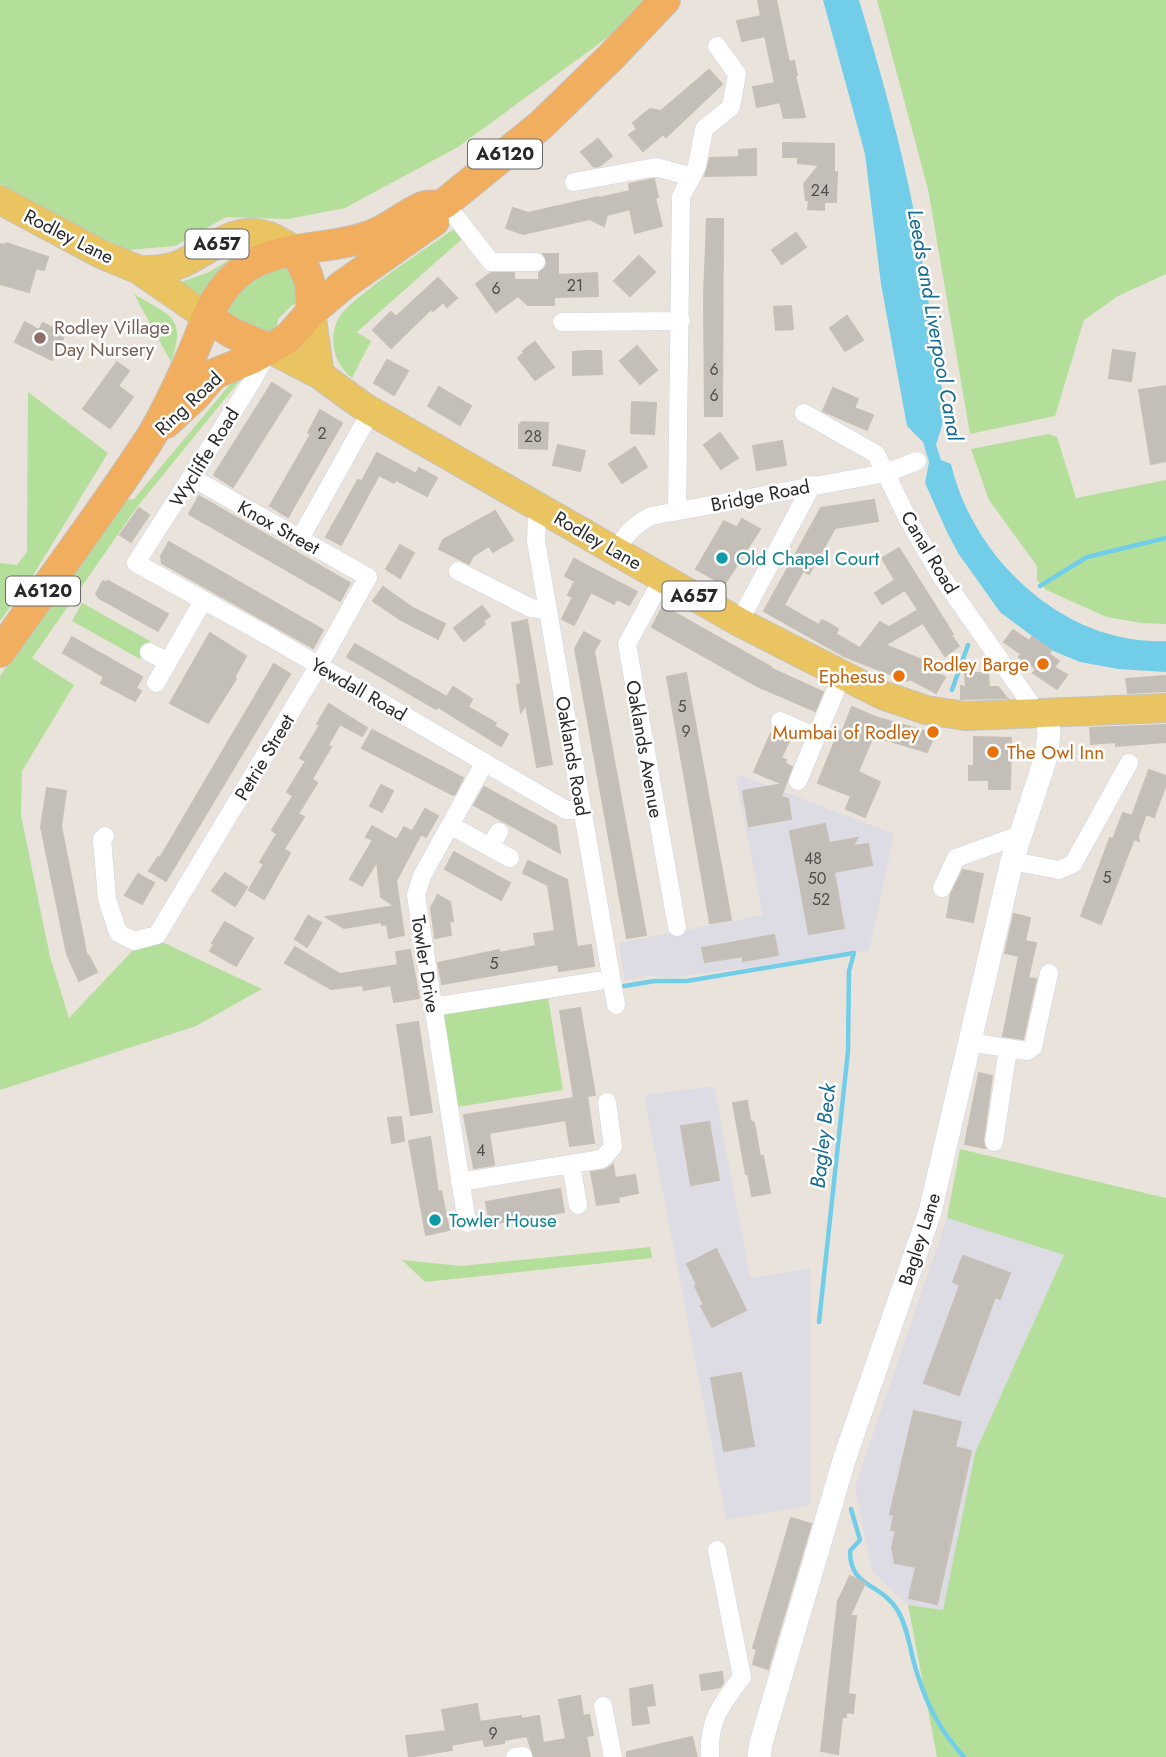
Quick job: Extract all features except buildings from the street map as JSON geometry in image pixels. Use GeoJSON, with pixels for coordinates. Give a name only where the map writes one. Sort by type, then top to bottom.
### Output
{"type":"FeatureCollection","features":[{"type":"Feature","properties":{"kind":"highway","name":"A6120"},"geometry":{"type":"LineString","coordinates":[[270,349],[288,338],[311,312],[347,282],[435,220],[442,205],[541,125],[612,57],[665,0]]}},
{"type":"Feature","properties":{"kind":"highway","name":"A6120"},"geometry":{"type":"LineString","coordinates":[[207,317],[217,297],[232,279],[263,258],[294,250],[354,242],[386,229],[424,206],[442,205]]}},
{"type":"Feature","properties":{"kind":"highway"},"geometry":{"type":"LineString","coordinates":[[294,250],[308,273],[312,286],[311,312]]}},
{"type":"Feature","properties":{"kind":"highway"},"geometry":{"type":"LineString","coordinates":[[207,317],[232,333],[270,349]]}},
{"type":"Feature","properties":{"kind":"highway","name":"Ring Road"},"geometry":{"type":"LineString","coordinates":[[150,438],[191,357],[207,317]]}},
{"type":"Feature","properties":{"kind":"highway","name":"Ring Road"},"geometry":{"type":"LineString","coordinates":[[150,438],[195,396],[214,374],[270,349]]}},
{"type":"Feature","properties":{"kind":"highway","name":"A6120"},"geometry":{"type":"LineString","coordinates":[[0,652],[150,438]]}},
{"type":"Feature","properties":{"kind":"main road","name":"Rodley Lane"},"geometry":{"type":"LineString","coordinates":[[0,200],[101,254],[139,270],[207,317]]}},
{"type":"Feature","properties":{"kind":"main road","name":"Rodley Lane"},"geometry":{"type":"LineString","coordinates":[[139,270],[157,270],[177,265],[232,235],[243,233],[269,236],[294,250]]}},
{"type":"Feature","properties":{"kind":"main road"},"geometry":{"type":"LineString","coordinates":[[311,312],[320,376]]}},
{"type":"Feature","properties":{"kind":"main road","name":"Rodley Lane"},"geometry":{"type":"LineString","coordinates":[[270,349],[320,376],[371,411],[739,622],[882,695],[926,710],[965,716],[1043,713]]}},
{"type":"Feature","properties":{"kind":"main road","name":"A657"},"geometry":{"type":"LineString","coordinates":[[1043,713],[1166,708]]}},
{"type":"Feature","properties":{"kind":"street"},"geometry":{"type":"LineString","coordinates":[[677,512],[681,197],[697,166],[704,130],[731,107],[737,74],[717,46]]}},
{"type":"Feature","properties":{"kind":"street"},"geometry":{"type":"LineString","coordinates":[[574,182],[656,167],[691,177]]}},
{"type":"Feature","properties":{"kind":"street"},"geometry":{"type":"LineString","coordinates":[[442,205],[491,262],[536,262]]}},
{"type":"Feature","properties":{"kind":"street"},"geometry":{"type":"LineString","coordinates":[[562,322],[681,321]]}},
{"type":"Feature","properties":{"kind":"street","name":"Wycliffe Road"},"geometry":{"type":"LineString","coordinates":[[136,562],[270,349]]}},
{"type":"Feature","properties":{"kind":"street"},"geometry":{"type":"LineString","coordinates":[[300,539],[371,411]]}},
{"type":"Feature","properties":{"kind":"street","name":"Canal Road"},"geometry":{"type":"LineString","coordinates":[[804,413],[876,454],[909,522],[939,573],[1000,659],[1043,713]]}},
{"type":"Feature","properties":{"kind":"street","name":"Bridge Road"},"geometry":{"type":"LineString","coordinates":[[616,550],[628,532],[651,516],[886,473],[917,461]]}},
{"type":"Feature","properties":{"kind":"street","name":"Knox Street"},"geometry":{"type":"LineString","coordinates":[[191,477],[368,577]]}},
{"type":"Feature","properties":{"kind":"street"},"geometry":{"type":"LineString","coordinates":[[739,622],[811,485]]}},
{"type":"Feature","properties":{"kind":"street","name":"Oaklands Road"},"geometry":{"type":"LineString","coordinates":[[543,509],[535,531],[616,1005]]}},
{"type":"Feature","properties":{"kind":"street","name":"Yewdall Road"},"geometry":{"type":"LineString","coordinates":[[136,562],[319,665],[566,810],[583,810]]}},
{"type":"Feature","properties":{"kind":"street"},"geometry":{"type":"LineString","coordinates":[[458,571],[531,608],[547,610]]}},
{"type":"Feature","properties":{"kind":"street","name":"Petrie Street"},"geometry":{"type":"LineString","coordinates":[[105,836],[102,839],[107,899],[118,933],[134,941],[157,935],[319,665],[368,577]]}},
{"type":"Feature","properties":{"kind":"street","name":"Oaklands Avenue"},"geometry":{"type":"LineString","coordinates":[[663,578],[627,644],[677,928]]}},
{"type":"Feature","properties":{"kind":"street"},"geometry":{"type":"LineString","coordinates":[[156,683],[203,601]]}},
{"type":"Feature","properties":{"kind":"street"},"geometry":{"type":"LineString","coordinates":[[149,652],[168,662]]}},
{"type":"Feature","properties":{"kind":"street"},"geometry":{"type":"LineString","coordinates":[[798,781],[842,675]]}},
{"type":"Feature","properties":{"kind":"street","name":"Bagley Lane"},"geometry":{"type":"LineString","coordinates":[[759,1757],[761,1742],[845,1457],[930,1212],[1012,861],[1046,757],[1049,734],[1043,713]]}},
{"type":"Feature","properties":{"kind":"street"},"geometry":{"type":"LineString","coordinates":[[780,721],[816,737]]}},
{"type":"Feature","properties":{"kind":"street","name":"Towler Drive"},"geometry":{"type":"LineString","coordinates":[[467,1223],[416,895],[422,876],[485,762]]}},
{"type":"Feature","properties":{"kind":"street"},"geometry":{"type":"LineString","coordinates":[[1012,861],[1059,870],[1073,864],[1129,763]]}},
{"type":"Feature","properties":{"kind":"street"},"geometry":{"type":"LineString","coordinates":[[450,825],[495,840],[510,858]]}},
{"type":"Feature","properties":{"kind":"street"},"geometry":{"type":"LineString","coordinates":[[942,888],[956,858],[1020,835]]}},
{"type":"Feature","properties":{"kind":"street"},"geometry":{"type":"LineString","coordinates":[[968,1042],[1027,1051],[1034,1047],[1049,973]]}},
{"type":"Feature","properties":{"kind":"street"},"geometry":{"type":"LineString","coordinates":[[432,1007],[598,981]]}},
{"type":"Feature","properties":{"kind":"street"},"geometry":{"type":"LineString","coordinates":[[994,1142],[1008,1049]]}},
{"type":"Feature","properties":{"kind":"street"},"geometry":{"type":"LineString","coordinates":[[460,1182],[602,1159],[613,1147],[607,1102]]}},
{"type":"Feature","properties":{"kind":"street"},"geometry":{"type":"LineString","coordinates":[[571,1164],[578,1205]]}},
{"type":"Feature","properties":{"kind":"street"},"geometry":{"type":"LineString","coordinates":[[710,1757],[710,1729],[719,1710],[742,1677],[718,1550]]}},
{"type":"Feature","properties":{"kind":"street"},"geometry":{"type":"LineString","coordinates":[[603,1706],[613,1757]]}},
{"type":"Feature","properties":{"kind":"shaded area"},"geometry":{"type":"Polygon","coordinates":[[[740,775],[894,834],[869,951],[676,977],[645,976],[625,980],[619,943],[763,915],[736,778],[740,775]]]}},
{"type":"Feature","properties":{"kind":"shaded area"},"geometry":{"type":"Polygon","coordinates":[[[714,1086],[750,1278],[810,1268],[810,1505],[726,1519],[644,1095],[714,1086]]]}},
{"type":"Feature","properties":{"kind":"shaded area"},"geometry":{"type":"Polygon","coordinates":[[[947,1218],[1064,1255],[975,1453],[943,1611],[908,1605],[872,1571],[855,1487],[947,1218]]]}},
{"type":"Feature","properties":{"kind":"green space"},"geometry":{"type":"Polygon","coordinates":[[[0,0],[649,0],[630,21],[458,147],[345,208],[288,219],[226,217],[175,246],[128,250],[92,234],[0,184],[0,0]]]}},
{"type":"Feature","properties":{"kind":"green space"},"geometry":{"type":"Polygon","coordinates":[[[877,0],[1166,0],[1166,274],[1118,296],[1084,320],[1055,416],[970,434],[928,189],[877,0]]]}},
{"type":"Feature","properties":{"kind":"green space"},"geometry":{"type":"Polygon","coordinates":[[[454,229],[462,239],[357,332],[371,341],[352,378],[341,366],[334,351],[333,335],[338,319],[357,298],[454,229]]]}},
{"type":"Feature","properties":{"kind":"green space"},"geometry":{"type":"Polygon","coordinates":[[[242,252],[247,252],[204,302],[178,283],[209,272],[242,252]]]}},
{"type":"Feature","properties":{"kind":"green space"},"geometry":{"type":"Polygon","coordinates":[[[277,264],[295,272],[299,304],[292,305],[278,319],[277,328],[265,333],[227,314],[225,309],[245,283],[277,264]]]}},
{"type":"Feature","properties":{"kind":"green space"},"geometry":{"type":"Polygon","coordinates":[[[134,294],[166,313],[176,326],[177,335],[171,362],[134,294]]]}},
{"type":"Feature","properties":{"kind":"green space"},"geometry":{"type":"Polygon","coordinates":[[[241,379],[137,507],[32,658],[74,685],[22,771],[21,815],[50,957],[69,1018],[136,947],[162,942],[262,989],[196,1026],[0,1090],[0,676],[123,500],[134,499],[232,382],[241,379]]]}},
{"type":"Feature","properties":{"kind":"green space"},"geometry":{"type":"Polygon","coordinates":[[[28,392],[108,453],[32,577],[0,621],[0,563],[17,565],[27,552],[28,392]]]}},
{"type":"Feature","properties":{"kind":"green space"},"geometry":{"type":"Polygon","coordinates":[[[1048,434],[1057,437],[1076,498],[1166,480],[1166,624],[1107,617],[1046,590],[1037,580],[1037,566],[989,500],[971,449],[1048,434]]]}},
{"type":"Feature","properties":{"kind":"green space"},"geometry":{"type":"Polygon","coordinates":[[[82,603],[150,641],[140,659],[72,621],[82,603]]]}},
{"type":"Feature","properties":{"kind":"green space"},"geometry":{"type":"Polygon","coordinates":[[[548,997],[563,1090],[457,1107],[442,1014],[548,997]]]}},
{"type":"Feature","properties":{"kind":"green space"},"geometry":{"type":"Polygon","coordinates":[[[960,1149],[1166,1198],[1166,1757],[937,1757],[908,1605],[943,1610],[975,1453],[1064,1255],[947,1218],[960,1149]]]}},
{"type":"Feature","properties":{"kind":"green space"},"geometry":{"type":"Polygon","coordinates":[[[650,1247],[652,1258],[425,1282],[402,1260],[461,1266],[650,1247]]]}},
{"type":"Feature","properties":{"kind":"water"},"geometry":{"type":"Polygon","coordinates":[[[823,0],[859,0],[896,132],[914,212],[943,396],[945,416],[936,445],[941,460],[951,464],[962,499],[980,532],[1002,563],[1029,590],[1059,612],[1093,629],[1129,639],[1166,641],[1166,672],[1118,669],[1080,662],[1051,650],[1000,612],[958,553],[947,532],[925,483],[929,462],[923,442],[907,426],[881,284],[865,154],[823,0]]]}},
{"type":"Feature","properties":{"kind":"waterway","name":"Bagley Beck"},"geometry":{"type":"LineString","coordinates":[[1040,586],[1087,557],[1166,538]]}},
{"type":"Feature","properties":{"kind":"waterway","name":"Bagley Beck"},"geometry":{"type":"LineString","coordinates":[[952,690],[968,645]]}},
{"type":"Feature","properties":{"kind":"waterway","name":"Bagley Beck"},"geometry":{"type":"LineString","coordinates":[[624,986],[655,981],[687,981],[854,953],[849,971],[848,1051],[819,1322]]}},
{"type":"Feature","properties":{"kind":"waterway","name":"Bagley Beck"},"geometry":{"type":"LineString","coordinates":[[851,1509],[860,1540],[850,1551],[855,1572],[898,1611],[930,1708],[941,1728],[964,1757]]}},
{"type":"Feature","properties":{"kind":"place","name":"Rodley Village Day Nursery"},"geometry":{"type":"Point","coordinates":[40,338]}},
{"type":"Feature","properties":{"kind":"place","name":"Old Chapel Court"},"geometry":{"type":"Point","coordinates":[722,558]}},
{"type":"Feature","properties":{"kind":"place","name":"Rodley Barge"},"geometry":{"type":"Point","coordinates":[1043,664]}},
{"type":"Feature","properties":{"kind":"place","name":"Ephesus"},"geometry":{"type":"Point","coordinates":[899,676]}},
{"type":"Feature","properties":{"kind":"place","name":"Mumbai of Rodley"},"geometry":{"type":"Point","coordinates":[933,732]}},
{"type":"Feature","properties":{"kind":"place","name":"The Owl Inn"},"geometry":{"type":"Point","coordinates":[993,752]}},
{"type":"Feature","properties":{"kind":"place","name":"Towler House"},"geometry":{"type":"Point","coordinates":[435,1220]}},
{"type":"Feature","properties":{"kind":"water label","name":"Leeds and Liverpool Canal"},"geometry":{"type":"Point","coordinates":[935,325]}}]}
